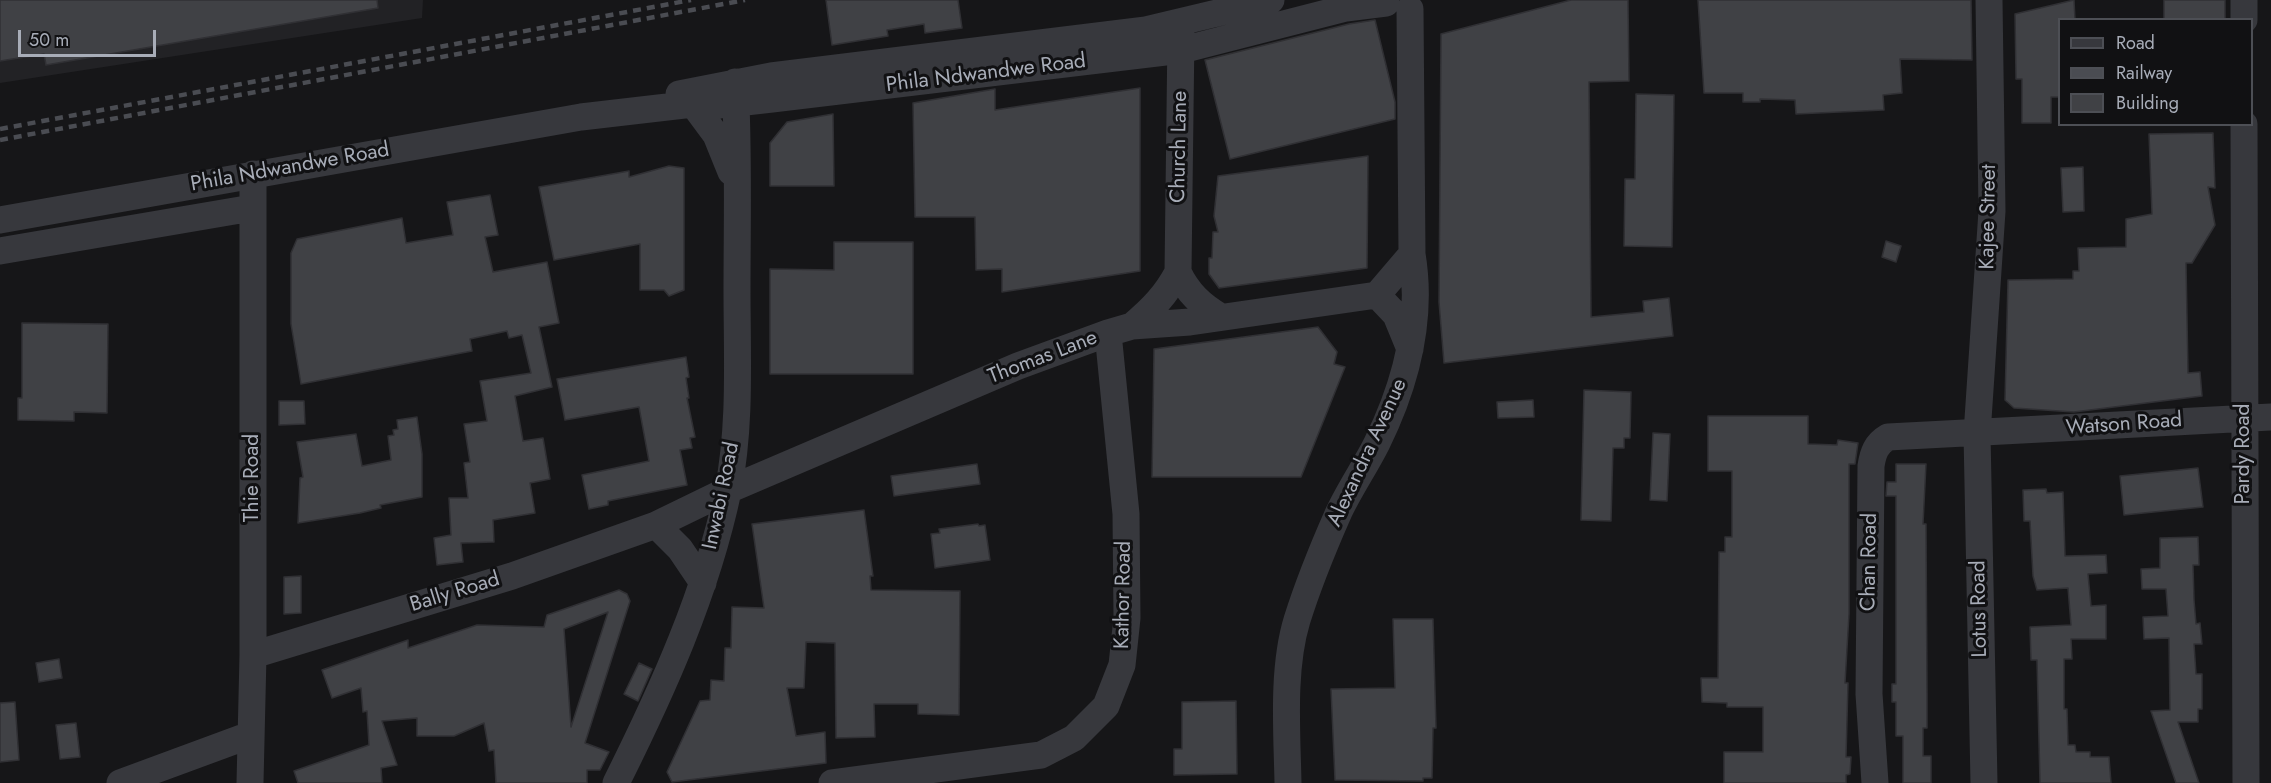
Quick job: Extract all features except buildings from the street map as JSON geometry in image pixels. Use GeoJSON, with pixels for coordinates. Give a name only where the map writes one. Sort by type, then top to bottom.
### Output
{"type":"FeatureCollection","features":[{"type":"Feature","properties":{"kind":"street","name":"Phila Ndwandwe Road"},"geometry":{"type":"LineString","coordinates":[[0,220],[581,117],[1181,23],[1271,0]]}},
{"type":"Feature","properties":{"kind":"street","name":"Kajee Street"},"geometry":{"type":"LineString","coordinates":[[1977,434],[1992,211],[1989,0]]}},
{"type":"Feature","properties":{"kind":"street"},"geometry":{"type":"LineString","coordinates":[[2244,0],[2244,18]]}},
{"type":"Feature","properties":{"kind":"street","name":"Phila Ndwandwe Road"},"geometry":{"type":"LineString","coordinates":[[581,117],[693,104],[735,92],[1182,50],[1347,8],[1401,3]]}},
{"type":"Feature","properties":{"kind":"street","name":"Alexandra Avenue"},"geometry":{"type":"LineString","coordinates":[[1288,783],[1287,712],[1296,622],[1338,514],[1377,442],[1402,387],[1410,350],[1416,294],[1412,254],[1401,3]]}},
{"type":"Feature","properties":{"kind":"street","name":"Church Lane"},"geometry":{"type":"LineString","coordinates":[[1120,330],[1157,305],[1178,272],[1181,23]]}},
{"type":"Feature","properties":{"kind":"street","name":"Inwabi Road"},"geometry":{"type":"LineString","coordinates":[[616,783],[671,668],[703,583],[728,490],[736,437],[735,92]]}},
{"type":"Feature","properties":{"kind":"street","name":"Inwabi Road"},"geometry":{"type":"LineString","coordinates":[[693,104],[716,135],[725,154],[736,191]]}},
{"type":"Feature","properties":{"kind":"street","name":"Pardy Road"},"geometry":{"type":"LineString","coordinates":[[2244,126],[2246,783]]}},
{"type":"Feature","properties":{"kind":"street","name":"Thie Road"},"geometry":{"type":"LineString","coordinates":[[250,783],[253,655],[253,174]]}},
{"type":"Feature","properties":{"kind":"street","name":"Phila Ndwandwe Road"},"geometry":{"type":"LineString","coordinates":[[0,251],[252,208]]}},
{"type":"Feature","properties":{"kind":"street"},"geometry":{"type":"LineString","coordinates":[[1410,350],[1396,315],[1377,295],[1412,254]]}},
{"type":"Feature","properties":{"kind":"street"},"geometry":{"type":"LineString","coordinates":[[1178,272],[1192,295],[1221,317]]}},
{"type":"Feature","properties":{"kind":"street","name":"Thomas Lane"},"geometry":{"type":"LineString","coordinates":[[728,490],[1018,366],[1120,330],[1377,295]]}},
{"type":"Feature","properties":{"kind":"street","name":"Kathor Road"},"geometry":{"type":"LineString","coordinates":[[832,783],[1041,755],[1074,738],[1106,706],[1122,665],[1127,618],[1120,330]]}},
{"type":"Feature","properties":{"kind":"street","name":"Watson Road"},"geometry":{"type":"LineString","coordinates":[[1977,434],[2271,417]]}},
{"type":"Feature","properties":{"kind":"street","name":"Chan Road"},"geometry":{"type":"LineString","coordinates":[[1875,783],[1869,694],[1872,455],[1880,442],[1888,437],[1977,434]]}},
{"type":"Feature","properties":{"kind":"street","name":"Lotus Road"},"geometry":{"type":"LineString","coordinates":[[1977,434],[1984,783]]}},
{"type":"Feature","properties":{"kind":"street","name":"Bally Road"},"geometry":{"type":"LineString","coordinates":[[253,655],[512,576],[656,525],[728,490]]}},
{"type":"Feature","properties":{"kind":"street"},"geometry":{"type":"LineString","coordinates":[[656,525],[680,549],[703,583]]}},
{"type":"Feature","properties":{"kind":"street"},"geometry":{"type":"LineString","coordinates":[[120,783],[250,735]]}},
{"type":"Feature","properties":{"kind":"shaded area"},"geometry":{"type":"Polygon","coordinates":[[[0,0],[423,0],[422,18],[0,83],[0,0]]]}},
{"type":"Feature","properties":{"kind":"railway"},"geometry":{"type":"LineString","coordinates":[[0,129],[691,0]]}},
{"type":"Feature","properties":{"kind":"railway"},"geometry":{"type":"LineString","coordinates":[[0,140],[745,0]]}}]}
